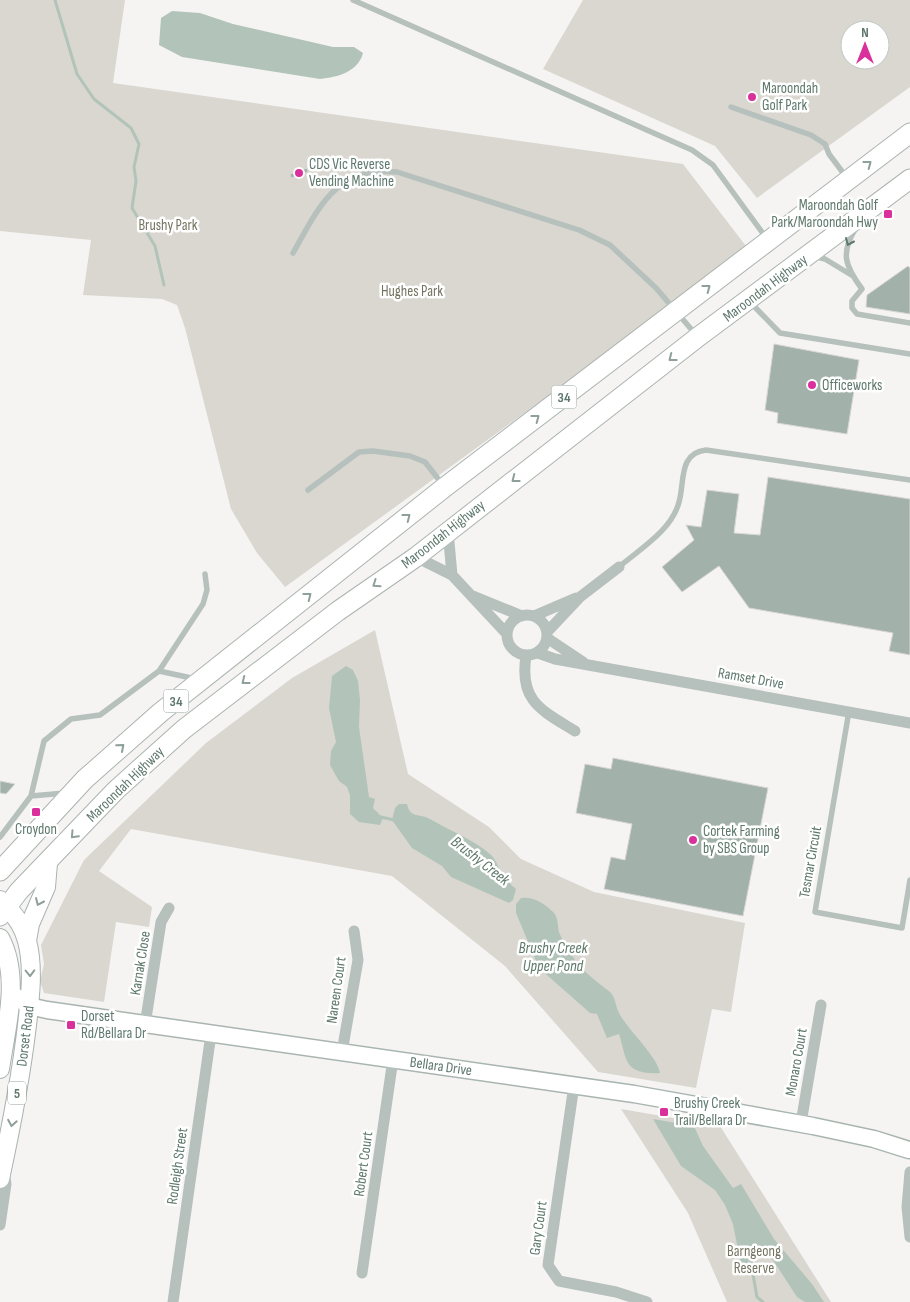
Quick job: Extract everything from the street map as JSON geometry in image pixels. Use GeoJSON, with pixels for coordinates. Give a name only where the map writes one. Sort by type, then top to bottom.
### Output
{"type":"FeatureCollection","features":[{"type":"Feature","properties":{"kind":"highway","name":"Maroondah Highway"},"geometry":{"type":"LineString","coordinates":[[0,870],[71,793],[154,718],[445,487],[910,133]]}},
{"type":"Feature","properties":{"kind":"highway","name":"Maroondah Highway"},"geometry":{"type":"LineString","coordinates":[[2,908],[48,863],[116,790],[184,729],[338,611],[416,557],[698,337],[910,179]]}},
{"type":"Feature","properties":{"kind":"main road"},"geometry":{"type":"LineString","coordinates":[[28,941],[30,924],[46,887],[48,863]]}},
{"type":"Feature","properties":{"kind":"main road","name":"Dorset Road"},"geometry":{"type":"LineString","coordinates":[[1,1173],[24,1049],[29,1006],[30,968],[28,941],[20,924],[2,908]]}},
{"type":"Feature","properties":{"kind":"main road","name":"Dorset Road"},"geometry":{"type":"LineString","coordinates":[[0,938],[8,960],[0,1069]]}},
{"type":"Feature","properties":{"kind":"main road","name":"Bellara Drive"},"geometry":{"type":"LineString","coordinates":[[5,989],[29,1006],[211,1034],[634,1094],[801,1123],[910,1145]]}},
{"type":"Feature","properties":{"kind":"main road"},"geometry":{"type":"LineString","coordinates":[[3,1046],[24,1049]]}},
{"type":"Feature","properties":{"kind":"street"},"geometry":{"type":"LineString","coordinates":[[448,531],[452,575]]}},
{"type":"Feature","properties":{"kind":"street"},"geometry":{"type":"LineString","coordinates":[[416,557],[452,575],[507,634]]}},
{"type":"Feature","properties":{"kind":"street"},"geometry":{"type":"LineString","coordinates":[[575,732],[539,709],[527,689],[523,675],[532,654],[580,597],[619,567]]}},
{"type":"Feature","properties":{"kind":"street"},"geometry":{"type":"LineString","coordinates":[[469,594],[522,616],[534,616],[580,597]]}},
{"type":"Feature","properties":{"kind":"street"},"geometry":{"type":"LineString","coordinates":[[522,616],[512,622],[507,634],[507,640],[514,651],[532,654]]}},
{"type":"Feature","properties":{"kind":"street"},"geometry":{"type":"LineString","coordinates":[[534,616],[543,622],[547,635]]}},
{"type":"Feature","properties":{"kind":"street","name":"Ramset Drive"},"geometry":{"type":"LineString","coordinates":[[547,635],[587,665]]}},
{"type":"Feature","properties":{"kind":"street","name":"Ramset Drive"},"geometry":{"type":"LineString","coordinates":[[532,654],[910,723]]}},
{"type":"Feature","properties":{"kind":"street","name":"Karnak Close"},"geometry":{"type":"LineString","coordinates":[[146,1024],[161,922],[169,908]]}},
{"type":"Feature","properties":{"kind":"street","name":"Nareen Court"},"geometry":{"type":"LineString","coordinates":[[342,1052],[358,960],[354,932]]}},
{"type":"Feature","properties":{"kind":"street","name":"Monaro Court"},"geometry":{"type":"LineString","coordinates":[[801,1123],[821,1005]]}},
{"type":"Feature","properties":{"kind":"street","name":"Rodleigh Street"},"geometry":{"type":"LineString","coordinates":[[173,1302],[211,1034]]}},
{"type":"Feature","properties":{"kind":"street","name":"Robert Court"},"geometry":{"type":"LineString","coordinates":[[362,1273],[393,1060]]}},
{"type":"Feature","properties":{"kind":"street","name":"Gary Court"},"geometry":{"type":"LineString","coordinates":[[574,1085],[548,1265],[558,1281],[616,1292],[648,1302]]}},
{"type":"Feature","properties":{"kind":"street"},"geometry":{"type":"LineString","coordinates":[[910,1172],[907,1218],[910,1238]]}},
{"type":"Feature","properties":{"kind":"street"},"geometry":{"type":"LineString","coordinates":[[0,1225],[6,1184],[1,1173]]}},
{"type":"Feature","properties":{"kind":"lane"},"geometry":{"type":"LineString","coordinates":[[354,0],[692,150],[713,165],[768,241]]}},
{"type":"Feature","properties":{"kind":"lane"},"geometry":{"type":"LineString","coordinates":[[731,107],[810,135],[826,144],[829,154],[848,180]]}},
{"type":"Feature","properties":{"kind":"lane"},"geometry":{"type":"LineString","coordinates":[[293,253],[323,201],[348,180],[368,172],[398,172],[579,230],[610,245],[656,288],[698,337]]}},
{"type":"Feature","properties":{"kind":"lane"},"geometry":{"type":"LineString","coordinates":[[867,212],[847,242],[845,251],[853,276],[862,289],[852,301],[852,308],[857,314],[910,323]]}},
{"type":"Feature","properties":{"kind":"lane"},"geometry":{"type":"LineString","coordinates":[[810,255],[825,259],[853,276]]}},
{"type":"Feature","properties":{"kind":"lane"},"geometry":{"type":"LineString","coordinates":[[748,300],[780,333],[910,354]]}},
{"type":"Feature","properties":{"kind":"lane"},"geometry":{"type":"LineString","coordinates":[[619,567],[670,523],[680,502],[686,462],[697,451],[706,450],[910,480]]}},
{"type":"Feature","properties":{"kind":"lane"},"geometry":{"type":"LineString","coordinates":[[308,490],[359,452],[373,451],[410,456],[425,462],[445,487]]}},
{"type":"Feature","properties":{"kind":"lane"},"geometry":{"type":"LineString","coordinates":[[0,837],[30,796],[44,741],[70,718],[100,715],[159,671],[203,604],[207,590],[204,574]]}},
{"type":"Feature","properties":{"kind":"lane"},"geometry":{"type":"LineString","coordinates":[[159,671],[202,680]]}},
{"type":"Feature","properties":{"kind":"lane","name":"Tesmar Circuit"},"geometry":{"type":"LineString","coordinates":[[849,711],[815,912],[902,928],[910,880]]}},
{"type":"Feature","properties":{"kind":"lane"},"geometry":{"type":"LineString","coordinates":[[30,796],[71,793]]}},
{"type":"Feature","properties":{"kind":"green space","name":"Hughes Park"},"geometry":{"type":"Polygon","coordinates":[[[0,0],[125,0],[113,83],[683,164],[749,250],[285,587],[257,553],[231,509],[185,328],[177,305],[162,299],[83,295],[91,240],[0,231],[0,0]]]}},
{"type":"Feature","properties":{"kind":"green space","name":"Maroondah Golf Park"},"geometry":{"type":"Polygon","coordinates":[[[583,0],[910,0],[910,87],[757,198],[715,146],[543,69],[583,0]]]}},
{"type":"Feature","properties":{"kind":"green space"},"geometry":{"type":"Polygon","coordinates":[[[375,630],[408,774],[489,827],[521,859],[594,892],[745,923],[731,1012],[712,1009],[696,1088],[598,1072],[505,966],[392,876],[131,829],[99,871],[152,907],[149,927],[116,922],[104,1002],[44,993],[40,981],[44,964],[41,945],[84,860],[206,743],[292,678],[375,630]]]}},
{"type":"Feature","properties":{"kind":"green space","name":"Barngeong Reserve"},"geometry":{"type":"Polygon","coordinates":[[[621,1109],[720,1126],[831,1302],[727,1302],[688,1213],[621,1109]]]}},
{"type":"Feature","properties":{"kind":"water"},"geometry":{"type":"Polygon","coordinates":[[[172,11],[200,13],[233,24],[333,47],[354,47],[363,53],[357,65],[352,69],[334,77],[320,79],[182,57],[159,45],[161,18],[172,11]]]}},
{"type":"Feature","properties":{"kind":"water"},"geometry":{"type":"Polygon","coordinates":[[[346,666],[353,670],[358,681],[360,700],[359,727],[369,797],[375,799],[373,808],[383,818],[380,825],[359,822],[350,814],[350,795],[347,787],[339,781],[330,765],[331,751],[336,742],[329,708],[332,676],[346,666]]]}},
{"type":"Feature","properties":{"kind":"water","name":"Brushy Creek Upper Pond"},"geometry":{"type":"Polygon","coordinates":[[[399,804],[407,804],[408,809],[413,814],[426,817],[477,844],[491,855],[504,877],[516,889],[513,900],[509,903],[451,877],[442,866],[412,848],[392,820],[395,808],[399,804]]]}},
{"type":"Feature","properties":{"kind":"water","name":"Brushy Creek Upper Pond"},"geometry":{"type":"Polygon","coordinates":[[[521,898],[538,901],[554,913],[557,918],[560,934],[574,958],[585,972],[612,994],[623,1020],[654,1059],[660,1073],[648,1073],[633,1068],[626,1058],[619,1034],[607,1038],[597,1014],[590,1013],[539,968],[516,913],[516,904],[521,898]]]}},
{"type":"Feature","properties":{"kind":"water"},"geometry":{"type":"Polygon","coordinates":[[[653,1119],[694,1126],[703,1146],[733,1188],[741,1184],[774,1239],[812,1284],[824,1302],[805,1302],[797,1297],[773,1260],[756,1248],[748,1250],[749,1268],[741,1265],[733,1224],[725,1205],[715,1190],[681,1166],[653,1119]]]}},
{"type":"Feature","properties":{"kind":"building","name":"CDS Vic Reverse Vending Machine"},"geometry":{"type":"Polygon","coordinates":[[[307,168],[308,172],[291,178],[290,174],[307,168]]]}},
{"type":"Feature","properties":{"kind":"building"},"geometry":{"type":"Polygon","coordinates":[[[908,266],[910,268],[910,314],[866,307],[867,295],[908,266]]]}},
{"type":"Feature","properties":{"kind":"building","name":"Officeworks"},"geometry":{"type":"Polygon","coordinates":[[[774,344],[859,360],[847,434],[777,423],[778,413],[765,410],[774,344]]]}},
{"type":"Feature","properties":{"kind":"building"},"geometry":{"type":"Polygon","coordinates":[[[768,477],[910,499],[910,655],[889,651],[893,633],[749,608],[719,566],[682,592],[662,567],[694,540],[686,525],[701,527],[707,490],[739,494],[734,533],[760,535],[768,477]]]}},
{"type":"Feature","properties":{"kind":"building","name":"Cortek Farming by SBS Group"},"geometry":{"type":"Polygon","coordinates":[[[613,758],[768,788],[743,916],[604,889],[611,857],[625,860],[632,824],[576,813],[585,764],[611,769],[613,758]]]}},
{"type":"Feature","properties":{"kind":"building"},"geometry":{"type":"Polygon","coordinates":[[[0,781],[15,784],[6,794],[0,793],[0,781]]]}},
{"type":"Feature","properties":{"kind":"waterway","name":"Brushy Creek"},"geometry":{"type":"LineString","coordinates":[[55,0],[77,74],[94,99],[131,128],[139,144],[134,167],[136,181],[132,208],[155,246],[164,285]]}},
{"type":"Feature","properties":{"kind":"waterway","name":"Brushy Creek"},"geometry":{"type":"LineString","coordinates":[[381,817],[394,820]]}},
{"type":"Feature","properties":{"kind":"waterway","name":"Brushy Creek"},"geometry":{"type":"LineString","coordinates":[[748,1246],[757,1297],[763,1302]]}},
{"type":"Feature","properties":{"kind":"place","name":"Maroondah Golf Park"},"geometry":{"type":"Point","coordinates":[752,97]}},
{"type":"Feature","properties":{"kind":"place","name":"CDS Vic Reverse Vending Machine"},"geometry":{"type":"Point","coordinates":[299,173]}},
{"type":"Feature","properties":{"kind":"place","name":"Maroondah Golf Park/Maroondah Hwy"},"geometry":{"type":"Point","coordinates":[888,214]}},
{"type":"Feature","properties":{"kind":"place","name":"Officeworks"},"geometry":{"type":"Point","coordinates":[812,385]}},
{"type":"Feature","properties":{"kind":"place","name":"Croydon"},"geometry":{"type":"Point","coordinates":[36,812]}},
{"type":"Feature","properties":{"kind":"place","name":"Cortek Farming by SBS Group"},"geometry":{"type":"Point","coordinates":[693,840]}},
{"type":"Feature","properties":{"kind":"place","name":"Dorset Rd/Bellara Dr"},"geometry":{"type":"Point","coordinates":[71,1025]}},
{"type":"Feature","properties":{"kind":"place","name":"Brushy Creek Trail/Bellara Dr"},"geometry":{"type":"Point","coordinates":[664,1112]}},
{"type":"Feature","properties":{"kind":"park label","name":"Brushy Park"},"geometry":{"type":"Point","coordinates":[168,225]}}]}
